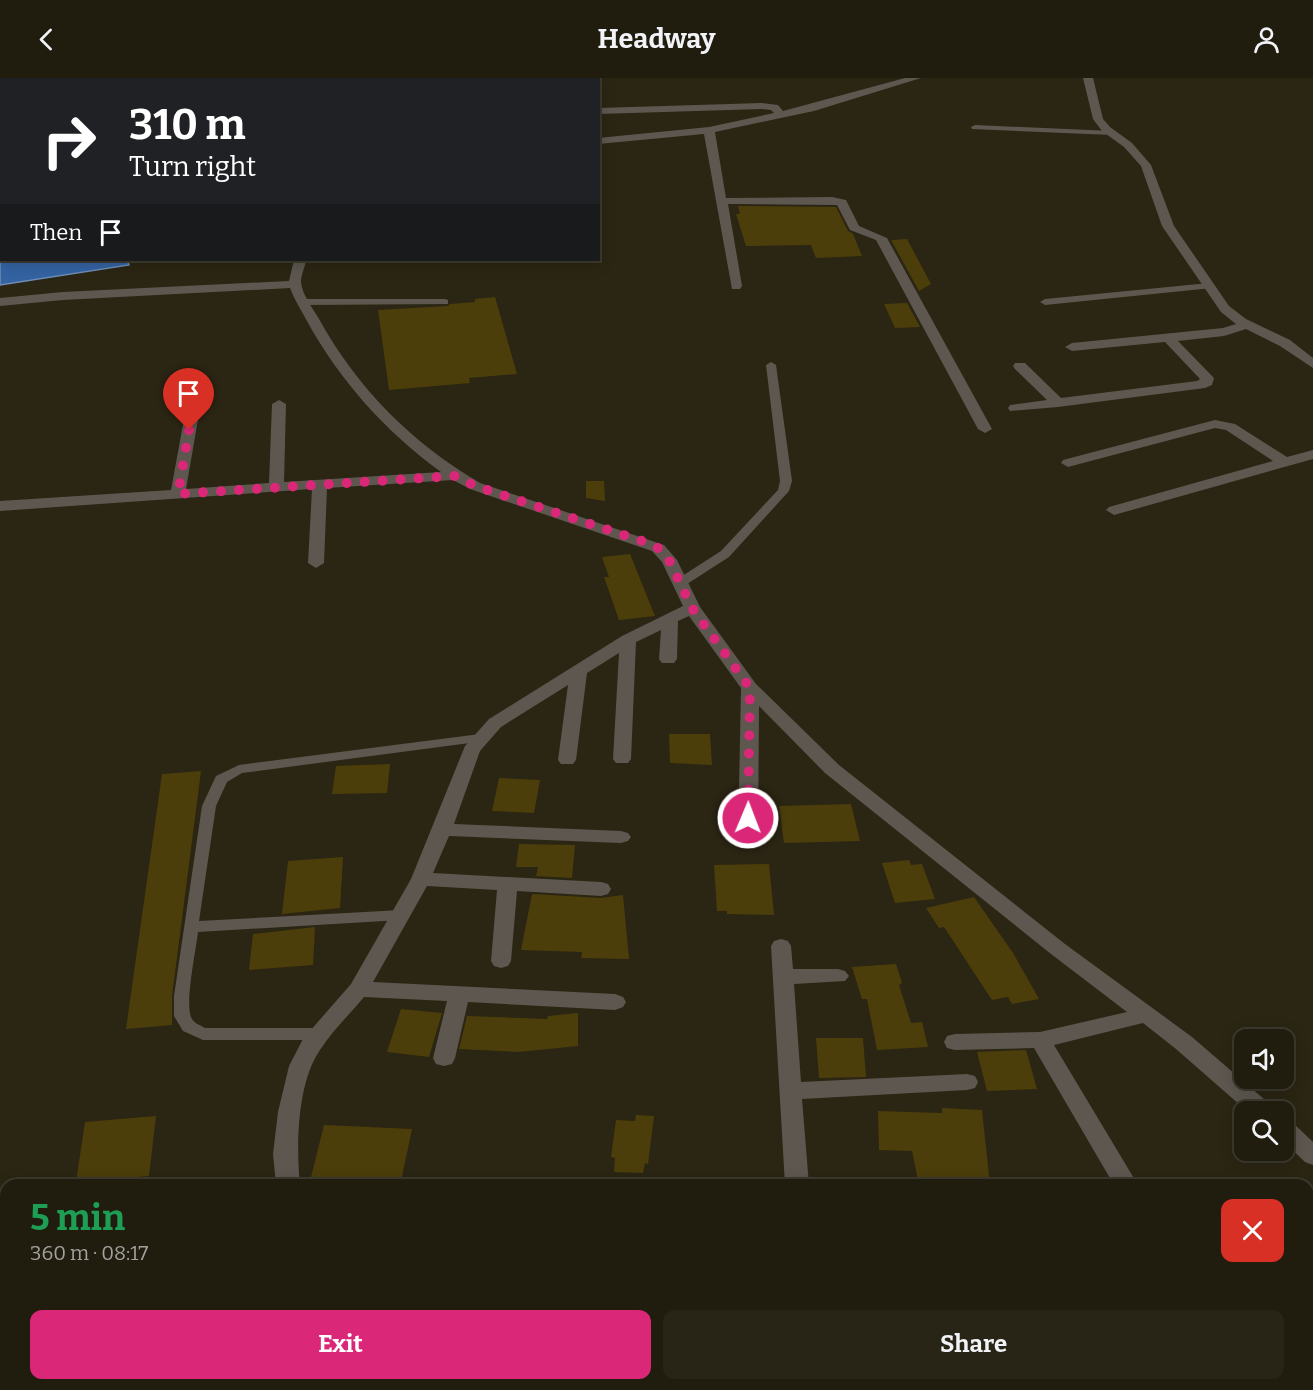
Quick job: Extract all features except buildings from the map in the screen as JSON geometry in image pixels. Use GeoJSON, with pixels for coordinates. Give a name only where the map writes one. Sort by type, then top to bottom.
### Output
{"type":"FeatureCollection","features":[{"type":"Feature","properties":{"kind":"street"},"geometry":{"type":"LineString","coordinates":[[600,141],[710,130],[810,109],[916,78]]}},
{"type":"Feature","properties":{"kind":"street"},"geometry":{"type":"LineString","coordinates":[[1088,78],[1098,118],[1146,165],[1168,226],[1225,309],[1247,325],[1285,343],[1313,364]]}},
{"type":"Feature","properties":{"kind":"street"},"geometry":{"type":"LineString","coordinates":[[600,111],[762,106],[774,107],[781,115]]}},
{"type":"Feature","properties":{"kind":"street"},"geometry":{"type":"LineString","coordinates":[[710,130],[736,286]]}},
{"type":"Feature","properties":{"kind":"street"},"geometry":{"type":"LineString","coordinates":[[722,201],[832,200],[843,202],[854,228],[881,238],[985,429]]}},
{"type":"Feature","properties":{"kind":"street"},"geometry":{"type":"LineString","coordinates":[[300,261],[295,284],[324,342],[378,410],[414,445],[455,476],[475,486],[658,548],[669,560],[692,608],[750,688],[832,769],[1058,949],[1184,1043],[1251,1101]]}},
{"type":"Feature","properties":{"kind":"street"},"geometry":{"type":"LineString","coordinates":[[0,302],[85,294],[295,284]]}},
{"type":"Feature","properties":{"kind":"street"},"geometry":{"type":"LineString","coordinates":[[1072,347],[1224,332],[1247,325]]}},
{"type":"Feature","properties":{"kind":"street"},"geometry":{"type":"LineString","coordinates":[[1015,408],[1200,385],[1207,382],[1207,378],[1171,341],[1171,338]]}},
{"type":"Feature","properties":{"kind":"street"},"geometry":{"type":"LineString","coordinates":[[1020,366],[1058,403]]}},
{"type":"Feature","properties":{"kind":"street"},"geometry":{"type":"LineString","coordinates":[[276,487],[279,404]]}},
{"type":"Feature","properties":{"kind":"street"},"geometry":{"type":"LineString","coordinates":[[178,494],[193,408]]}},
{"type":"Feature","properties":{"kind":"street"},"geometry":{"type":"LineString","coordinates":[[1068,463],[1215,424],[1230,427],[1285,462]]}},
{"type":"Feature","properties":{"kind":"street"},"geometry":{"type":"LineString","coordinates":[[1114,510],[1313,454]]}},
{"type":"Feature","properties":{"kind":"street"},"geometry":{"type":"LineString","coordinates":[[0,507],[455,476]]}},
{"type":"Feature","properties":{"kind":"street"},"geometry":{"type":"LineString","coordinates":[[316,563],[320,484]]}},
{"type":"Feature","properties":{"kind":"street"},"geometry":{"type":"LineString","coordinates":[[287,1179],[285,1154],[289,1112],[300,1066],[311,1045],[359,989],[421,879],[442,830],[471,750],[495,723],[628,640],[692,608]]}},
{"type":"Feature","properties":{"kind":"street"},"geometry":{"type":"LineString","coordinates":[[668,659],[670,619]]}},
{"type":"Feature","properties":{"kind":"street"},"geometry":{"type":"LineString","coordinates":[[622,759],[628,640]]}},
{"type":"Feature","properties":{"kind":"street"},"geometry":{"type":"LineString","coordinates":[[567,760],[579,670]]}},
{"type":"Feature","properties":{"kind":"street"},"geometry":{"type":"LineString","coordinates":[[748,840],[750,688]]}},
{"type":"Feature","properties":{"kind":"street"},"geometry":{"type":"LineString","coordinates":[[442,830],[621,837]]}},
{"type":"Feature","properties":{"kind":"street"},"geometry":{"type":"LineString","coordinates":[[421,879],[601,889]]}},
{"type":"Feature","properties":{"kind":"street"},"geometry":{"type":"LineString","coordinates":[[501,961],[508,884]]}},
{"type":"Feature","properties":{"kind":"street"},"geometry":{"type":"LineString","coordinates":[[781,946],[797,1179]]}},
{"type":"Feature","properties":{"kind":"street"},"geometry":{"type":"LineString","coordinates":[[782,977],[838,976]]}},
{"type":"Feature","properties":{"kind":"street"},"geometry":{"type":"LineString","coordinates":[[359,989],[459,996],[615,1002]]}},
{"type":"Feature","properties":{"kind":"street"},"geometry":{"type":"LineString","coordinates":[[444,1058],[459,996]]}},
{"type":"Feature","properties":{"kind":"street"},"geometry":{"type":"LineString","coordinates":[[956,1042],[1040,1040],[1145,1015]]}},
{"type":"Feature","properties":{"kind":"street"},"geometry":{"type":"LineString","coordinates":[[1040,1040],[1122,1179]]}},
{"type":"Feature","properties":{"kind":"street"},"geometry":{"type":"LineString","coordinates":[[790,1091],[967,1082]]}},
{"type":"Feature","properties":{"kind":"street"},"geometry":{"type":"LineString","coordinates":[[1294,1138],[1313,1156]]}},
{"type":"Feature","properties":{"kind":"lane"},"geometry":{"type":"LineString","coordinates":[[975,127],[1112,133]]}},
{"type":"Feature","properties":{"kind":"lane"},"geometry":{"type":"LineString","coordinates":[[1045,302],[1209,286]]}},
{"type":"Feature","properties":{"kind":"lane"},"geometry":{"type":"LineString","coordinates":[[304,302],[445,302]]}},
{"type":"Feature","properties":{"kind":"lane"},"geometry":{"type":"LineString","coordinates":[[680,583],[726,554],[783,491],[786,481],[771,365]]}},
{"type":"Feature","properties":{"kind":"lane"},"geometry":{"type":"LineString","coordinates":[[322,1034],[203,1034],[189,1027],[182,1016],[182,996],[209,806],[221,779],[239,769],[480,738]]}},
{"type":"Feature","properties":{"kind":"lane"},"geometry":{"type":"LineString","coordinates":[[191,927],[401,915]]}},
{"type":"Feature","properties":{"kind":"water"},"geometry":{"type":"Polygon","coordinates":[[[0,261],[127,261],[129,265],[0,285],[0,261]]]}},
{"type":"Feature","properties":{"kind":"route"},"geometry":{"type":"LineString","coordinates":[[189,430],[178,494],[455,476],[475,486],[658,548],[669,560],[692,608],[750,688],[748,818]]}}]}
